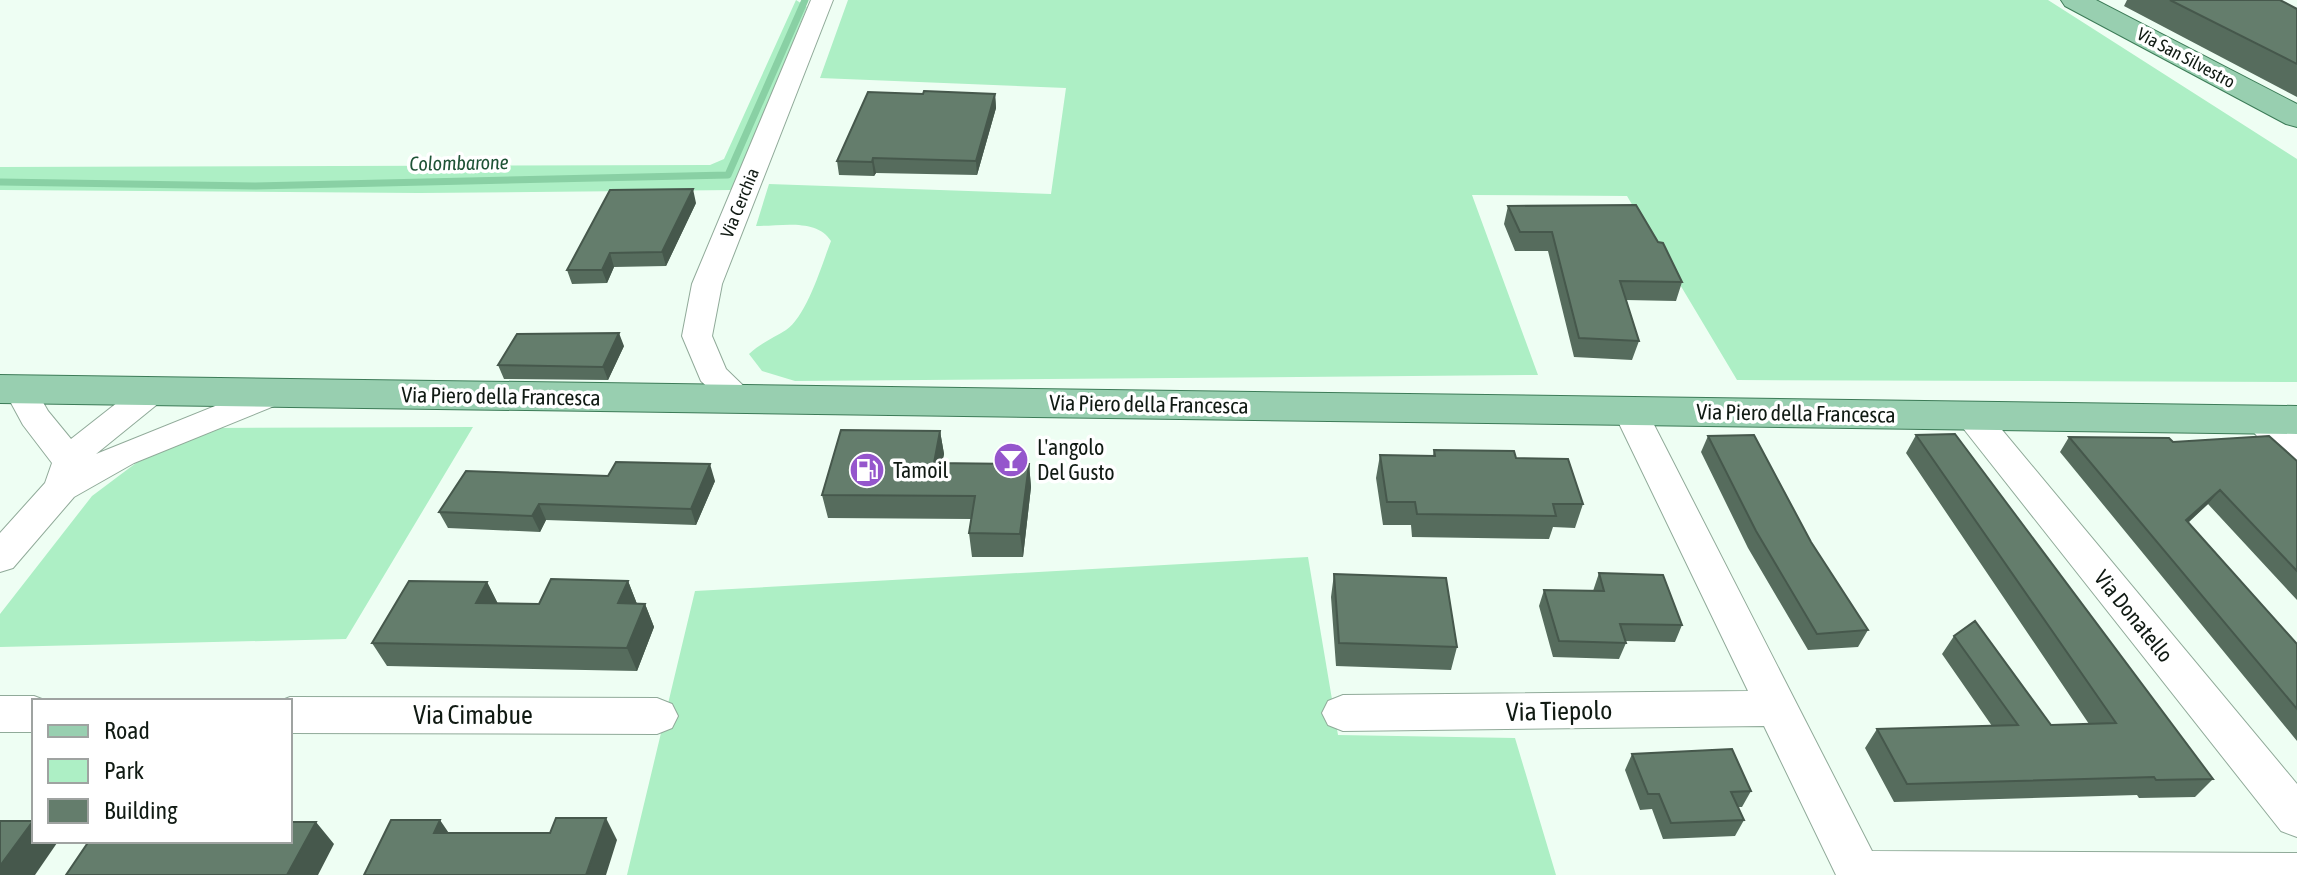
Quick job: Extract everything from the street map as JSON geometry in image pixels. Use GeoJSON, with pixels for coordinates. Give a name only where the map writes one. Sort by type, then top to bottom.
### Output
{"type":"FeatureCollection","features":[{"type":"Feature","properties":{"kind":"main road","name":"Via San Silvestro"},"geometry":{"type":"LineString","coordinates":[[2082,1],[2297,117]]}},
{"type":"Feature","properties":{"kind":"main road","name":"Via Piero della Francesca"},"geometry":{"type":"LineString","coordinates":[[10,390],[2279,419]]}},
{"type":"Feature","properties":{"kind":"street","name":"Via Cerchia"},"geometry":{"type":"LineString","coordinates":[[741,399],[712,374],[697,336],[707,284],[822,0]]}},
{"type":"Feature","properties":{"kind":"street"},"geometry":{"type":"LineString","coordinates":[[10,390],[35,417],[66,475]]}},
{"type":"Feature","properties":{"kind":"street"},"geometry":{"type":"LineString","coordinates":[[109,462],[135,431],[153,391]]}},
{"type":"Feature","properties":{"kind":"street"},"geometry":{"type":"LineString","coordinates":[[0,558],[66,475],[89,440],[153,391]]}},
{"type":"Feature","properties":{"kind":"street"},"geometry":{"type":"LineString","coordinates":[[66,475],[109,462],[277,393]]}},
{"type":"Feature","properties":{"kind":"street"},"geometry":{"type":"LineString","coordinates":[[1630,411],[1859,874],[2297,875]]}},
{"type":"Feature","properties":{"kind":"street","name":"Via Donatello"},"geometry":{"type":"LineString","coordinates":[[1971,415],[2297,817]]}},
{"type":"Feature","properties":{"kind":"street"},"geometry":{"type":"LineString","coordinates":[[2279,419],[2297,452]]}},
{"type":"Feature","properties":{"kind":"street","name":"Via Tiepolo"},"geometry":{"type":"LineString","coordinates":[[1343,713],[1776,708]]}},
{"type":"Feature","properties":{"kind":"street"},"geometry":{"type":"LineString","coordinates":[[0,714],[32,714]]}},
{"type":"Feature","properties":{"kind":"street","name":"Via Cimabue"},"geometry":{"type":"LineString","coordinates":[[292,715],[657,716]]}},
{"type":"Feature","properties":{"kind":"green space"},"geometry":{"type":"Polygon","coordinates":[[[796,0],[807,7],[734,190],[419,193],[0,190],[0,167],[710,165],[724,159],[796,0]]]}},
{"type":"Feature","properties":{"kind":"green space"},"geometry":{"type":"Polygon","coordinates":[[[848,0],[2048,0],[2297,159],[2297,382],[1737,380],[1627,196],[1472,195],[1538,375],[795,381],[762,371],[749,354],[794,323],[813,289],[831,241],[817,229],[807,226],[756,226],[769,184],[1051,194],[1066,88],[820,78],[848,0]]]}},
{"type":"Feature","properties":{"kind":"green space"},"geometry":{"type":"Polygon","coordinates":[[[473,427],[346,639],[0,647],[0,614],[92,496],[140,460],[213,428],[473,427]]]}},
{"type":"Feature","properties":{"kind":"green space"},"geometry":{"type":"Polygon","coordinates":[[[1308,557],[1338,735],[1515,738],[1556,875],[627,875],[695,591],[1308,557]]]}},
{"type":"Feature","properties":{"kind":"building"},"geometry":{"type":"Polygon","coordinates":[[[2170,0],[2280,0],[2297,9],[2297,64],[2170,0]]]}},
{"type":"Feature","properties":{"kind":"building"},"geometry":{"type":"Polygon","coordinates":[[[924,91],[995,94],[976,161],[873,158],[872,162],[837,161],[868,92],[923,94],[924,91]]]}},
{"type":"Feature","properties":{"kind":"building"},"geometry":{"type":"Polygon","coordinates":[[[693,189],[662,252],[610,253],[602,270],[567,270],[610,190],[693,189]]]}},
{"type":"Feature","properties":{"kind":"building"},"geometry":{"type":"Polygon","coordinates":[[[1636,205],[1658,242],[1663,243],[1682,282],[1620,281],[1639,341],[1579,338],[1552,232],[1520,232],[1508,206],[1636,205]]]}},
{"type":"Feature","properties":{"kind":"building"},"geometry":{"type":"Polygon","coordinates":[[[619,333],[603,367],[498,365],[517,334],[619,333]]]}},
{"type":"Feature","properties":{"kind":"building"},"geometry":{"type":"Polygon","coordinates":[[[841,430],[940,431],[934,463],[1029,464],[1020,534],[969,533],[975,496],[822,495],[841,430]]]}},
{"type":"Feature","properties":{"kind":"building"},"geometry":{"type":"Polygon","coordinates":[[[1955,434],[2213,779],[2156,780],[2154,777],[1907,784],[1877,729],[2018,725],[1954,636],[1975,621],[2051,725],[2116,723],[1916,435],[1955,434]]]}},
{"type":"Feature","properties":{"kind":"building"},"geometry":{"type":"Polygon","coordinates":[[[1754,435],[1811,542],[1868,630],[1817,634],[1756,531],[1708,436],[1754,435]]]}},
{"type":"Feature","properties":{"kind":"building"},"geometry":{"type":"Polygon","coordinates":[[[2269,436],[2297,461],[2297,571],[2220,490],[2186,520],[2297,644],[2297,709],[2069,437],[2169,438],[2173,442],[2269,436]]]}},
{"type":"Feature","properties":{"kind":"building"},"geometry":{"type":"Polygon","coordinates":[[[1434,450],[1514,451],[1516,458],[1568,459],[1583,504],[1553,504],[1556,516],[1417,514],[1415,502],[1387,502],[1380,455],[1435,456],[1434,450]]]}},
{"type":"Feature","properties":{"kind":"building"},"geometry":{"type":"Polygon","coordinates":[[[616,462],[710,464],[691,509],[539,504],[532,516],[439,512],[466,471],[608,476],[616,462]]]}},
{"type":"Feature","properties":{"kind":"building"},"geometry":{"type":"Polygon","coordinates":[[[1599,573],[1663,575],[1682,625],[1620,624],[1626,643],[1559,641],[1544,590],[1604,591],[1599,573]]]}},
{"type":"Feature","properties":{"kind":"building"},"geometry":{"type":"Polygon","coordinates":[[[1334,574],[1446,578],[1457,647],[1339,643],[1334,574]]]}},
{"type":"Feature","properties":{"kind":"building"},"geometry":{"type":"Polygon","coordinates":[[[551,579],[628,581],[618,603],[645,604],[627,648],[372,643],[409,581],[487,582],[476,603],[539,604],[551,579]]]}},
{"type":"Feature","properties":{"kind":"building"},"geometry":{"type":"Polygon","coordinates":[[[1732,749],[1751,791],[1731,792],[1744,820],[1671,823],[1659,794],[1648,794],[1632,754],[1732,749]]]}},
{"type":"Feature","properties":{"kind":"building"},"geometry":{"type":"Polygon","coordinates":[[[556,818],[606,818],[586,875],[364,875],[391,820],[440,820],[434,833],[550,833],[556,818]]]}},
{"type":"Feature","properties":{"kind":"building"},"geometry":{"type":"Polygon","coordinates":[[[0,821],[32,821],[32,822],[0,866],[0,821]]]}},
{"type":"Feature","properties":{"kind":"building"},"geometry":{"type":"Polygon","coordinates":[[[292,822],[316,822],[287,875],[66,875],[88,843],[292,843],[292,822]]]}},
{"type":"Feature","properties":{"kind":"waterway","name":"Colombarone"},"geometry":{"type":"LineString","coordinates":[[0,182],[255,186],[728,175],[805,0]]}},
{"type":"Feature","properties":{"kind":"place","name":"L'angolo Del Gusto"},"geometry":{"type":"Point","coordinates":[1011,460]}},
{"type":"Feature","properties":{"kind":"place","name":"Tamoil"},"geometry":{"type":"Point","coordinates":[867,470]}}]}
